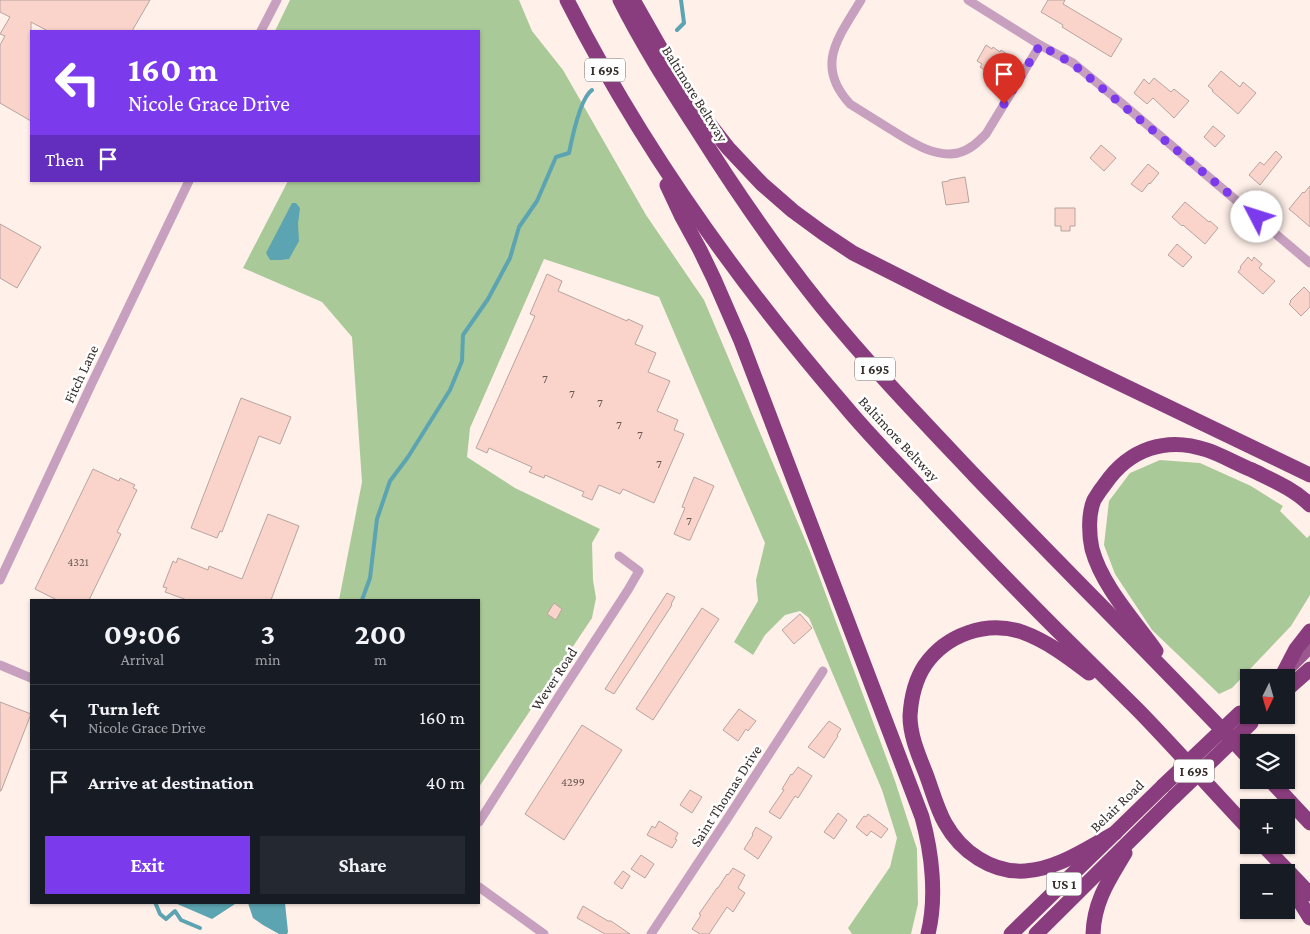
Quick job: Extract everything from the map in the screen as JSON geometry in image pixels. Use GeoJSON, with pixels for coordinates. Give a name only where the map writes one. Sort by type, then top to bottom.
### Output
{"type":"FeatureCollection","features":[{"type":"Feature","properties":{"kind":"highway","name":"Baltimore Beltway"},"geometry":{"type":"LineString","coordinates":[[567,0],[610,80],[687,202],[729,262],[788,338],[846,407],[982,553],[1140,712],[1240,819]]}},
{"type":"Feature","properties":{"kind":"highway","name":"Baltimore Beltway"},"geometry":{"type":"LineString","coordinates":[[620,0],[651,58],[728,179],[822,306],[880,374],[941,440],[1240,748]]}},
{"type":"Feature","properties":{"kind":"highway"},"geometry":{"type":"LineString","coordinates":[[633,0],[678,79],[699,111],[728,148],[762,184],[823,233],[853,252],[932,293],[1310,475]]}},
{"type":"Feature","properties":{"kind":"highway"},"geometry":{"type":"LineString","coordinates":[[646,138],[682,217],[714,279],[740,341],[922,817],[928,839],[931,867],[932,902],[928,934]]}},
{"type":"Feature","properties":{"kind":"highway"},"geometry":{"type":"LineString","coordinates":[[1187,692],[1116,598],[1104,579],[1092,548],[1090,516],[1093,502],[1109,478],[1121,465],[1132,457],[1157,445],[1181,444],[1209,450],[1280,484],[1301,496],[1310,505]]}},
{"type":"Feature","properties":{"kind":"highway"},"geometry":{"type":"LineString","coordinates":[[1115,833],[1056,864],[1042,869],[1010,870],[996,867],[981,860],[955,839],[944,822],[914,742],[910,717],[912,698],[917,680],[925,665],[954,638],[971,631],[987,628],[1005,628],[1021,632],[1061,652],[1140,712]]}},
{"type":"Feature","properties":{"kind":"highway"},"geometry":{"type":"LineString","coordinates":[[1285,669],[1296,649],[1310,631]]}},
{"type":"Feature","properties":{"kind":"highway"},"geometry":{"type":"LineString","coordinates":[[1295,682],[1310,669]]}},
{"type":"Feature","properties":{"kind":"highway","name":"Belair Road"},"geometry":{"type":"LineString","coordinates":[[1012,934],[1115,833],[1168,792],[1240,724]]}},
{"type":"Feature","properties":{"kind":"highway"},"geometry":{"type":"LineString","coordinates":[[1279,789],[1307,819]]}},
{"type":"Feature","properties":{"kind":"highway","name":"Belair Road"},"geometry":{"type":"LineString","coordinates":[[1036,934],[1135,836],[1168,792]]}},
{"type":"Feature","properties":{"kind":"highway"},"geometry":{"type":"LineString","coordinates":[[1093,934],[1094,920],[1103,890],[1135,836]]}},
{"type":"Feature","properties":{"kind":"highway"},"geometry":{"type":"LineString","coordinates":[[1272,854],[1310,894]]}},
{"type":"Feature","properties":{"kind":"highway"},"geometry":{"type":"LineString","coordinates":[[1295,894],[1310,918]]}},
{"type":"Feature","properties":{"kind":"main road"},"geometry":{"type":"LineString","coordinates":[[1288,669],[1310,646]]}},
{"type":"Feature","properties":{"kind":"street"},"geometry":{"type":"LineString","coordinates":[[262,30],[277,0]]}},
{"type":"Feature","properties":{"kind":"street"},"geometry":{"type":"LineString","coordinates":[[861,0],[839,36],[832,53],[833,75],[837,87],[850,104],[916,144],[933,151],[946,154],[959,152],[975,145],[981,140],[1040,45]]}},
{"type":"Feature","properties":{"kind":"street"},"geometry":{"type":"LineString","coordinates":[[968,0],[1080,69],[1310,263]]}},
{"type":"Feature","properties":{"kind":"street","name":"Fitch Lane"},"geometry":{"type":"LineString","coordinates":[[0,580],[189,182]]}},
{"type":"Feature","properties":{"kind":"street","name":"Wever Road"},"geometry":{"type":"LineString","coordinates":[[480,820],[628,590],[638,571],[619,556]]}},
{"type":"Feature","properties":{"kind":"street"},"geometry":{"type":"LineString","coordinates":[[0,665],[30,678]]}},
{"type":"Feature","properties":{"kind":"street","name":"Saint Thomas Drive"},"geometry":{"type":"LineString","coordinates":[[651,934],[823,671]]}},
{"type":"Feature","properties":{"kind":"street"},"geometry":{"type":"LineString","coordinates":[[480,888],[544,934]]}},
{"type":"Feature","properties":{"kind":"green space"},"geometry":{"type":"Polygon","coordinates":[[[290,0],[519,0],[532,31],[563,70],[646,215],[704,300],[809,549],[895,781],[917,849],[918,904],[911,934],[852,934],[848,928],[890,867],[897,838],[882,790],[809,618],[800,611],[785,615],[765,635],[753,655],[734,642],[758,601],[756,580],[765,543],[659,297],[544,259],[470,428],[467,457],[515,488],[600,529],[592,543],[593,580],[596,598],[592,618],[480,786],[480,599],[339,599],[362,482],[352,337],[322,302],[243,268],[287,182],[480,182],[480,30],[275,30],[290,0]]]}},
{"type":"Feature","properties":{"kind":"green space"},"geometry":{"type":"Polygon","coordinates":[[[1160,460],[1200,463],[1251,486],[1283,506],[1280,511],[1307,538],[1310,535],[1310,595],[1291,626],[1250,669],[1240,669],[1240,680],[1232,688],[1219,694],[1152,630],[1115,574],[1104,545],[1109,501],[1130,473],[1160,460]]]}},
{"type":"Feature","properties":{"kind":"water"},"geometry":{"type":"Polygon","coordinates":[[[292,203],[296,203],[300,208],[298,224],[299,241],[289,259],[270,260],[266,253],[292,203]]]}},
{"type":"Feature","properties":{"kind":"water"},"geometry":{"type":"Polygon","coordinates":[[[177,904],[235,904],[212,919],[177,904]]]}},
{"type":"Feature","properties":{"kind":"water"},"geometry":{"type":"Polygon","coordinates":[[[248,904],[285,904],[288,932],[287,934],[279,934],[253,918],[248,904]]]}},
{"type":"Feature","properties":{"kind":"building"},"geometry":{"type":"Polygon","coordinates":[[[0,0],[150,0],[133,30],[46,30],[31,22],[30,120],[0,103],[0,45],[5,36],[0,34],[10,17],[0,12],[0,0]]]}},
{"type":"Feature","properties":{"kind":"building"},"geometry":{"type":"Polygon","coordinates":[[[1048,0],[1065,0],[1063,4],[1122,39],[1111,57],[1041,12],[1048,0]]]}},
{"type":"Feature","properties":{"kind":"building"},"geometry":{"type":"Polygon","coordinates":[[[986,45],[1000,52],[1001,50],[1010,56],[999,75],[990,69],[988,72],[980,67],[982,64],[977,61],[986,45]]]}},
{"type":"Feature","properties":{"kind":"building"},"geometry":{"type":"Polygon","coordinates":[[[1221,71],[1240,87],[1243,82],[1256,93],[1238,114],[1208,86],[1221,71]]]}},
{"type":"Feature","properties":{"kind":"building"},"geometry":{"type":"Polygon","coordinates":[[[1154,78],[1171,92],[1174,89],[1189,101],[1174,118],[1153,98],[1147,104],[1134,93],[1144,79],[1149,84],[1154,78]]]}},
{"type":"Feature","properties":{"kind":"building"},"geometry":{"type":"Polygon","coordinates":[[[1213,126],[1225,136],[1215,147],[1204,137],[1213,126]]]}},
{"type":"Feature","properties":{"kind":"building"},"geometry":{"type":"Polygon","coordinates":[[[1101,145],[1116,158],[1104,171],[1090,158],[1101,145]]]}},
{"type":"Feature","properties":{"kind":"building"},"geometry":{"type":"Polygon","coordinates":[[[1276,151],[1282,157],[1260,185],[1249,175],[1260,162],[1264,165],[1276,151]]]}},
{"type":"Feature","properties":{"kind":"building"},"geometry":{"type":"Polygon","coordinates":[[[1148,164],[1159,173],[1142,192],[1131,184],[1148,164]]]}},
{"type":"Feature","properties":{"kind":"building"},"geometry":{"type":"Polygon","coordinates":[[[965,177],[969,202],[946,205],[942,182],[965,177]]]}},
{"type":"Feature","properties":{"kind":"building"},"geometry":{"type":"Polygon","coordinates":[[[1310,186],[1310,227],[1289,209],[1310,186]]]}},
{"type":"Feature","properties":{"kind":"building"},"geometry":{"type":"Polygon","coordinates":[[[1185,202],[1218,228],[1205,244],[1172,217],[1185,202]]]}},
{"type":"Feature","properties":{"kind":"building"},"geometry":{"type":"Polygon","coordinates":[[[1055,208],[1075,208],[1075,226],[1070,226],[1070,231],[1061,231],[1061,226],[1055,226],[1055,208]]]}},
{"type":"Feature","properties":{"kind":"building"},"geometry":{"type":"Polygon","coordinates":[[[0,224],[41,247],[17,288],[0,278],[0,224]]]}},
{"type":"Feature","properties":{"kind":"building"},"geometry":{"type":"Polygon","coordinates":[[[1177,244],[1192,257],[1183,267],[1168,255],[1177,244]]]}},
{"type":"Feature","properties":{"kind":"building"},"geometry":{"type":"Polygon","coordinates":[[[1248,257],[1252,261],[1254,257],[1262,264],[1259,268],[1275,281],[1263,294],[1238,272],[1248,257]]]}},
{"type":"Feature","properties":{"kind":"building"},"geometry":{"type":"Polygon","coordinates":[[[547,274],[562,281],[558,291],[643,326],[635,344],[656,353],[648,372],[670,381],[657,411],[678,420],[674,430],[684,434],[654,503],[623,489],[620,494],[599,485],[592,500],[582,496],[584,492],[545,475],[544,478],[529,472],[532,467],[489,448],[487,453],[476,448],[535,316],[530,314],[547,274]]]}},
{"type":"Feature","properties":{"kind":"building"},"geometry":{"type":"Polygon","coordinates":[[[1304,287],[1310,293],[1310,307],[1301,316],[1289,304],[1304,287]]]}},
{"type":"Feature","properties":{"kind":"building"},"geometry":{"type":"Polygon","coordinates":[[[241,398],[291,417],[280,444],[259,436],[222,532],[220,531],[217,538],[191,528],[241,398]]]}},
{"type":"Feature","properties":{"kind":"building"},"geometry":{"type":"Polygon","coordinates":[[[93,469],[119,481],[120,478],[135,485],[133,488],[137,490],[117,532],[121,534],[89,599],[55,599],[35,589],[93,469]]]}},
{"type":"Feature","properties":{"kind":"building"},"geometry":{"type":"Polygon","coordinates":[[[694,477],[714,486],[690,540],[688,540],[674,534],[685,508],[682,507],[694,477]]]}},
{"type":"Feature","properties":{"kind":"building"},"geometry":{"type":"Polygon","coordinates":[[[268,514],[299,526],[271,599],[184,599],[165,592],[167,588],[163,587],[173,561],[176,563],[178,558],[208,570],[209,566],[242,579],[268,514]]]}},
{"type":"Feature","properties":{"kind":"building"},"geometry":{"type":"Polygon","coordinates":[[[667,593],[675,597],[672,605],[614,694],[605,689],[667,593]]]}},
{"type":"Feature","properties":{"kind":"building"},"geometry":{"type":"Polygon","coordinates":[[[554,603],[562,609],[556,620],[547,614],[554,603]]]}},
{"type":"Feature","properties":{"kind":"building"},"geometry":{"type":"Polygon","coordinates":[[[702,608],[719,619],[653,720],[636,709],[702,608]]]}},
{"type":"Feature","properties":{"kind":"building"},"geometry":{"type":"Polygon","coordinates":[[[800,614],[812,628],[794,644],[782,630],[800,614]]]}},
{"type":"Feature","properties":{"kind":"building"},"geometry":{"type":"Polygon","coordinates":[[[0,702],[30,714],[30,717],[0,791],[0,702]]]}},
{"type":"Feature","properties":{"kind":"building"},"geometry":{"type":"Polygon","coordinates":[[[739,709],[756,721],[748,731],[746,729],[738,741],[723,730],[739,709]]]}},
{"type":"Feature","properties":{"kind":"building"},"geometry":{"type":"Polygon","coordinates":[[[829,721],[841,729],[824,758],[808,747],[829,721]]]}},
{"type":"Feature","properties":{"kind":"building"},"geometry":{"type":"Polygon","coordinates":[[[582,725],[622,750],[564,840],[525,814],[582,725]]]}},
{"type":"Feature","properties":{"kind":"building"},"geometry":{"type":"Polygon","coordinates":[[[798,767],[812,776],[798,798],[795,796],[780,819],[769,812],[784,790],[782,789],[791,774],[798,767]]]}},
{"type":"Feature","properties":{"kind":"building"},"geometry":{"type":"Polygon","coordinates":[[[690,790],[702,797],[692,813],[680,805],[690,790]]]}},
{"type":"Feature","properties":{"kind":"building"},"geometry":{"type":"Polygon","coordinates":[[[838,813],[847,820],[834,839],[824,832],[838,813]]]}},
{"type":"Feature","properties":{"kind":"building"},"geometry":{"type":"Polygon","coordinates":[[[868,814],[888,829],[881,838],[871,831],[867,836],[856,827],[864,816],[866,817],[868,814]]]}},
{"type":"Feature","properties":{"kind":"building"},"geometry":{"type":"Polygon","coordinates":[[[659,821],[678,833],[675,839],[677,840],[672,848],[647,835],[652,826],[655,828],[659,821]]]}},
{"type":"Feature","properties":{"kind":"building"},"geometry":{"type":"Polygon","coordinates":[[[756,827],[772,837],[758,859],[744,849],[756,827]]]}},
{"type":"Feature","properties":{"kind":"building"},"geometry":{"type":"Polygon","coordinates":[[[641,855],[654,864],[645,878],[631,869],[641,855]]]}},
{"type":"Feature","properties":{"kind":"building"},"geometry":{"type":"Polygon","coordinates":[[[733,868],[745,875],[738,888],[745,893],[733,912],[727,907],[709,934],[700,934],[692,929],[701,915],[699,914],[733,868]]]}},
{"type":"Feature","properties":{"kind":"building"},"geometry":{"type":"Polygon","coordinates":[[[623,871],[630,876],[622,889],[614,883],[623,871]]]}},
{"type":"Feature","properties":{"kind":"building"},"geometry":{"type":"Polygon","coordinates":[[[583,906],[630,934],[605,934],[577,918],[583,906]]]}},
{"type":"Feature","properties":{"kind":"waterway"},"geometry":{"type":"LineString","coordinates":[[677,30],[684,23],[681,0]]}},
{"type":"Feature","properties":{"kind":"waterway"},"geometry":{"type":"LineString","coordinates":[[362,599],[370,578],[377,519],[390,481],[408,457],[450,390],[462,361],[463,335],[488,299],[510,258],[519,227],[537,201],[556,157],[569,153],[580,109],[592,90]]}},
{"type":"Feature","properties":{"kind":"waterway"},"geometry":{"type":"LineString","coordinates":[[156,904],[160,914],[166,919],[175,911],[181,920],[200,928]]}},
{"type":"Feature","properties":{"kind":"route"},"geometry":{"type":"LineString","coordinates":[[1004,104],[1040,45],[1073,64],[1257,217]]}}]}
